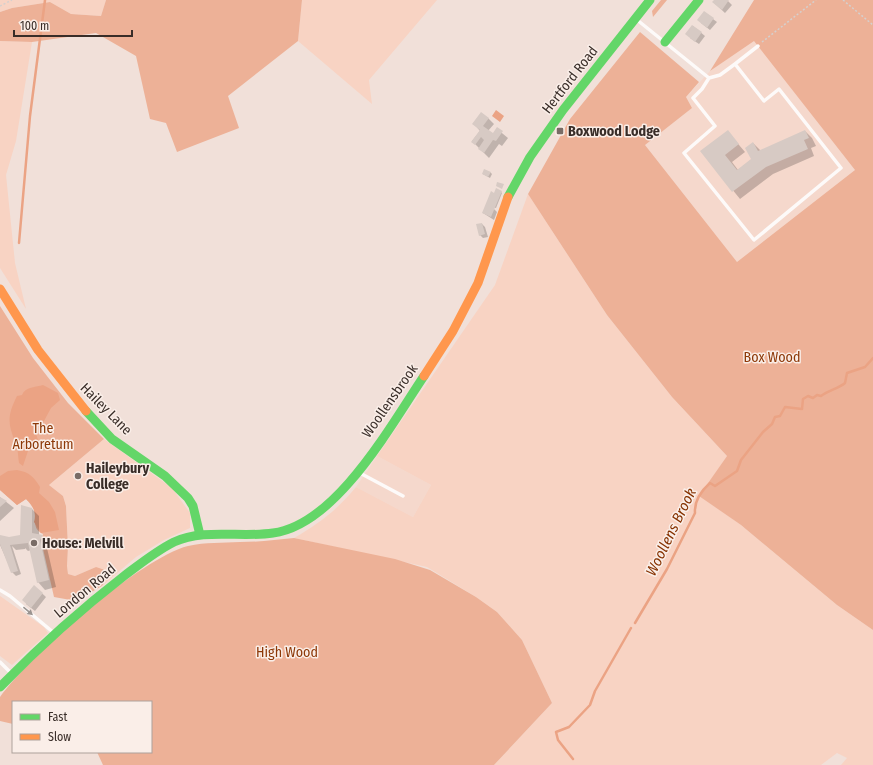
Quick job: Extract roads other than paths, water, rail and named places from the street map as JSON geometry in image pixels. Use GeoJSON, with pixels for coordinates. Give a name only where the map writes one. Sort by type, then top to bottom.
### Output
{"type":"FeatureCollection","features":[{"type":"Feature","properties":{"kind":"main road","name":"Hertford Road"},"geometry":{"type":"LineString","coordinates":[[517,180],[564,109],[650,0]]}},
{"type":"Feature","properties":{"kind":"main road"},"geometry":{"type":"LineString","coordinates":[[665,42],[699,0]]}},
{"type":"Feature","properties":{"kind":"main road","name":"Woollensbrook"},"geometry":{"type":"LineString","coordinates":[[200,535],[252,535],[288,532],[307,523],[324,509],[357,472],[434,360],[467,307],[480,280],[504,205],[517,180]]}},
{"type":"Feature","properties":{"kind":"main road","name":"Hailey Lane"},"geometry":{"type":"LineString","coordinates":[[0,289],[38,350],[79,404],[112,439],[165,476],[188,498],[195,514],[200,535]]}},
{"type":"Feature","properties":{"kind":"main road","name":"London Road"},"geometry":{"type":"LineString","coordinates":[[0,687],[55,634],[108,588],[163,546],[184,538],[200,535]]}},
{"type":"Feature","properties":{"kind":"lane"},"geometry":{"type":"LineString","coordinates":[[635,19],[709,78]]}},
{"type":"Feature","properties":{"kind":"lane"},"geometry":{"type":"LineString","coordinates":[[735,64],[764,101],[779,89],[841,168],[754,240],[684,153],[715,126],[693,98],[702,89],[709,78],[720,75],[758,46]]}},
{"type":"Feature","properties":{"kind":"lane"},"geometry":{"type":"LineString","coordinates":[[357,472],[403,496]]}},
{"type":"Feature","properties":{"kind":"lane"},"geometry":{"type":"LineString","coordinates":[[0,590],[55,634]]}},
{"type":"Feature","properties":{"kind":"lane"},"geometry":{"type":"LineString","coordinates":[[0,662],[12,674]]}},
{"type":"Feature","properties":{"kind":"waterway"},"geometry":{"type":"LineString","coordinates":[[19,243],[30,116],[45,0]]}},
{"type":"Feature","properties":{"kind":"waterway","name":"Woollens Brook"},"geometry":{"type":"LineString","coordinates":[[635,623],[667,569],[695,513],[697,500],[704,489],[710,483],[715,486],[737,471],[741,460],[763,432],[772,424],[775,417],[780,416],[785,407],[802,409],[803,399],[808,396],[813,398],[817,395],[821,396],[839,387],[845,383],[847,373],[865,367],[873,358]]}},
{"type":"Feature","properties":{"kind":"waterway","name":"Woollens Brook"},"geometry":{"type":"LineString","coordinates":[[573,759],[558,740],[556,732],[569,727],[590,705],[595,691],[631,628]]}},
{"type":"Feature","properties":{"kind":"place","name":"Boxwood Lodge"},"geometry":{"type":"Point","coordinates":[560,131]}},
{"type":"Feature","properties":{"kind":"place","name":"Haileybury College"},"geometry":{"type":"Point","coordinates":[78,476]}},
{"type":"Feature","properties":{"kind":"place","name":"House: Melvill"},"geometry":{"type":"Point","coordinates":[34,543]}},
{"type":"Feature","properties":{"kind":"park label","name":"Box Wood"},"geometry":{"type":"Point","coordinates":[772,357]}},
{"type":"Feature","properties":{"kind":"park label","name":"The Arboretum"},"geometry":{"type":"Point","coordinates":[43,436]}},
{"type":"Feature","properties":{"kind":"park label","name":"High Wood"},"geometry":{"type":"Point","coordinates":[287,652]}}]}
